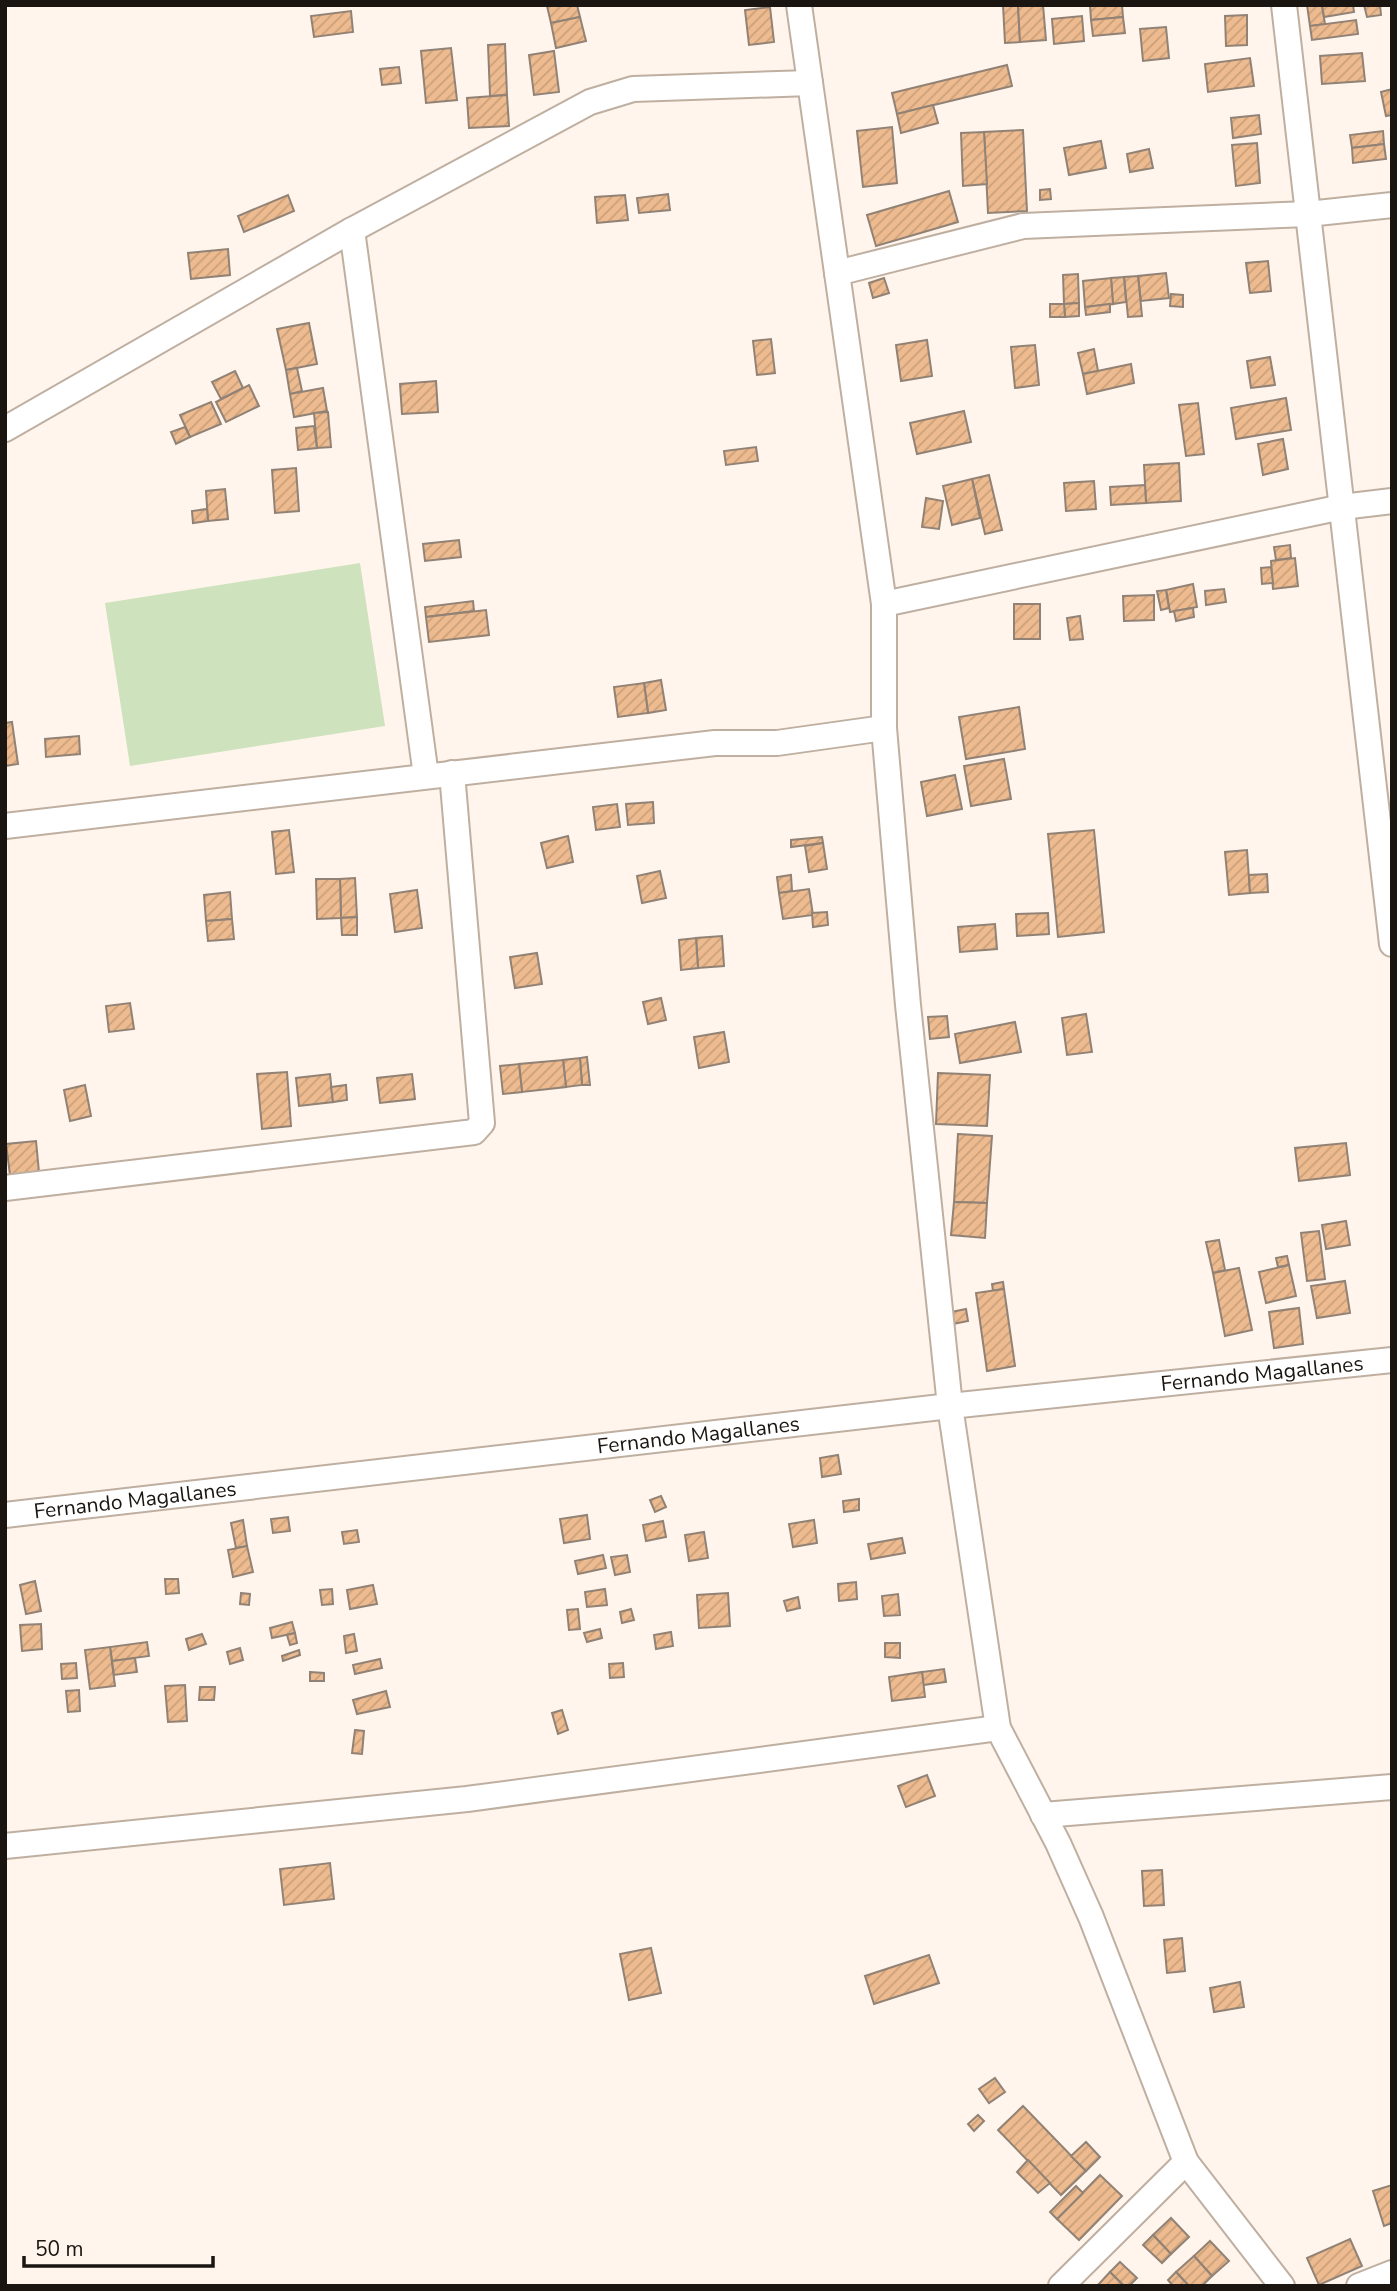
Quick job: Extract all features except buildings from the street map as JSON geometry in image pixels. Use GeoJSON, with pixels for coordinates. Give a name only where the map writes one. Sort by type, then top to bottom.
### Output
{"type":"FeatureCollection","features":[{"type":"Feature","properties":{"kind":"street"},"geometry":{"type":"LineString","coordinates":[[799,5],[884,604],[884,728],[908,1005],[950,1406],[998,1728],[1091,1917],[1186,2162],[1282,2286]]}},
{"type":"Feature","properties":{"kind":"street"},"geometry":{"type":"LineString","coordinates":[[1284,5],[1392,944]]}},
{"type":"Feature","properties":{"kind":"street"},"geometry":{"type":"LineString","coordinates":[[5,429],[352,230],[601,99],[634,89],[810,83]]}},
{"type":"Feature","properties":{"kind":"street"},"geometry":{"type":"LineString","coordinates":[[838,273],[1023,226],[1308,214],[1392,205]]}},
{"type":"Feature","properties":{"kind":"street"},"geometry":{"type":"LineString","coordinates":[[352,230],[426,776]]}},
{"type":"Feature","properties":{"kind":"street"},"geometry":{"type":"LineString","coordinates":[[884,604],[1342,507],[1392,501]]}},
{"type":"Feature","properties":{"kind":"street"},"geometry":{"type":"LineString","coordinates":[[5,826],[715,743],[808,741],[884,728]]}},
{"type":"Feature","properties":{"kind":"street"},"geometry":{"type":"LineString","coordinates":[[5,1188],[474,1132],[482,1123],[452,773]]}},
{"type":"Feature","properties":{"kind":"street","name":"Fernando Magallanes"},"geometry":{"type":"LineString","coordinates":[[5,1515],[950,1406],[1392,1360]]}},
{"type":"Feature","properties":{"kind":"street"},"geometry":{"type":"LineString","coordinates":[[5,1846],[467,1799],[998,1728]]}},
{"type":"Feature","properties":{"kind":"street"},"geometry":{"type":"LineString","coordinates":[[1043,1815],[1392,1787]]}},
{"type":"Feature","properties":{"kind":"street"},"geometry":{"type":"LineString","coordinates":[[1061,2286],[1186,2162]]}},
{"type":"Feature","properties":{"kind":"street"},"geometry":{"type":"LineString","coordinates":[[1359,2286],[1392,2273]]}},
{"type":"Feature","properties":{"kind":"green space"},"geometry":{"type":"Polygon","coordinates":[[[360,563],[385,726],[130,766],[105,603],[360,563]]]}}]}
